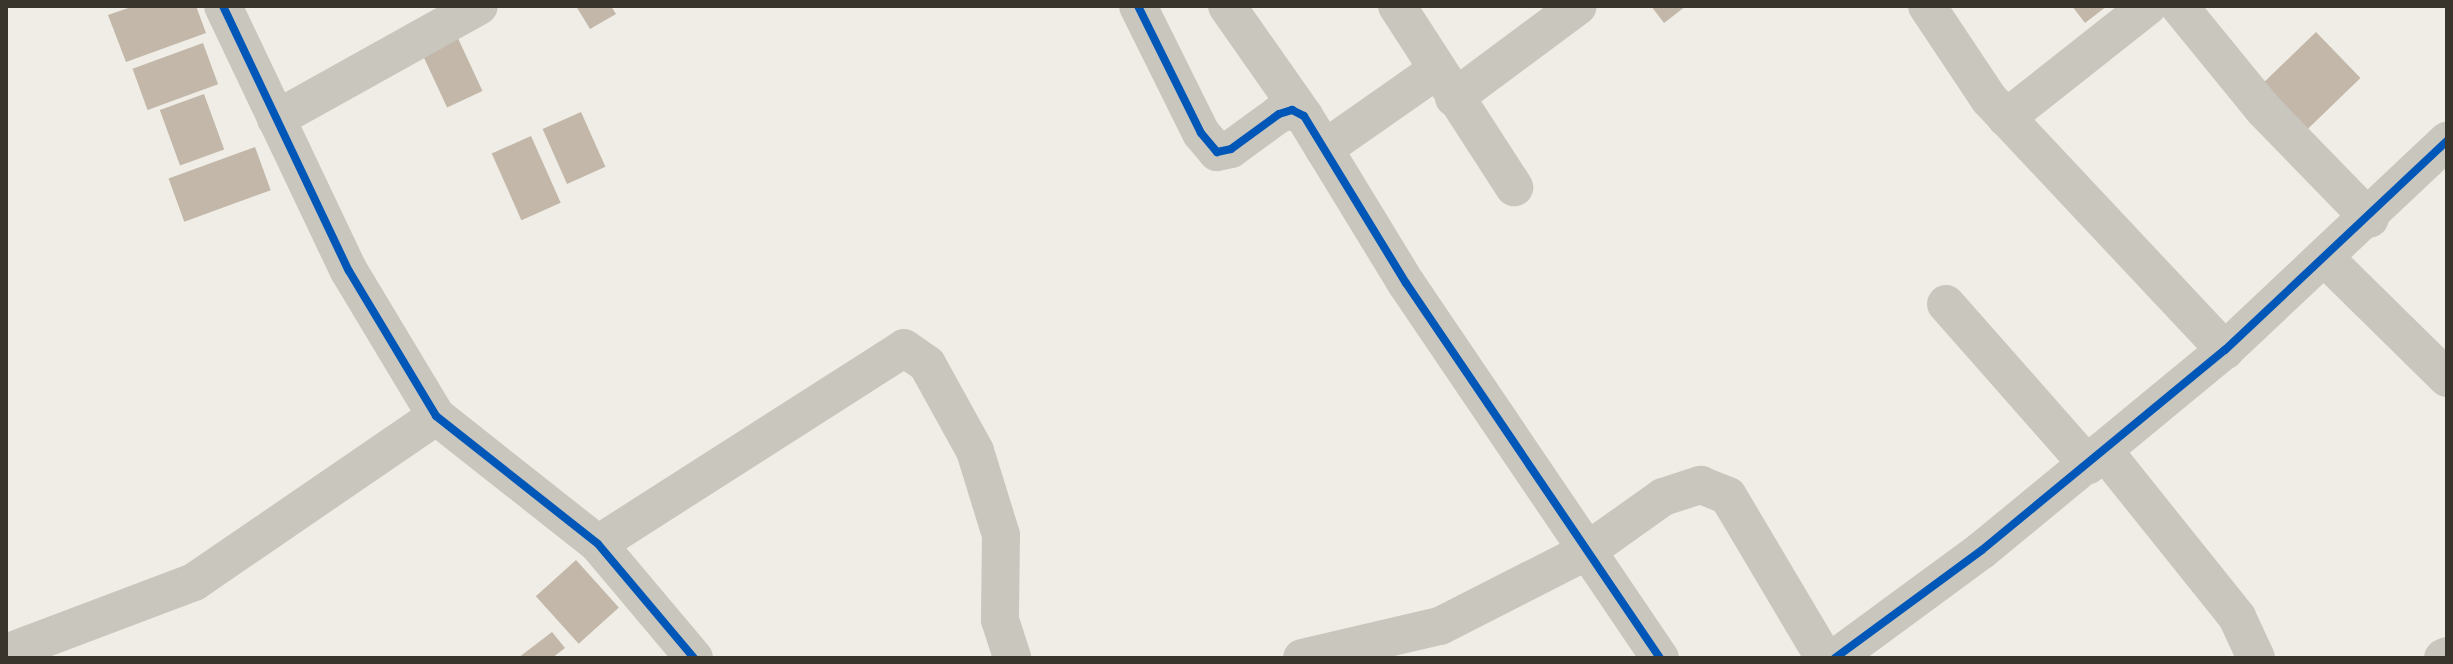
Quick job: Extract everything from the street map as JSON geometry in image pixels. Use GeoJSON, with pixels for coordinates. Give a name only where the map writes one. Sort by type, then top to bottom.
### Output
{"type":"FeatureCollection","features":[{"type":"Feature","properties":{"kind":"street"},"geometry":{"type":"LineString","coordinates":[[223,6],[349,271],[436,416],[598,544],[694,658]]}},
{"type":"Feature","properties":{"kind":"street"},"geometry":{"type":"LineString","coordinates":[[276,119],[479,6]]}},
{"type":"Feature","properties":{"kind":"street"},"geometry":{"type":"LineString","coordinates":[[1138,6],[1201,133],[1217,152],[1231,149],[1279,114],[1292,110],[1304,116]]}},
{"type":"Feature","properties":{"kind":"street"},"geometry":{"type":"LineString","coordinates":[[1227,6],[1304,116],[1406,283],[1660,658]]}},
{"type":"Feature","properties":{"kind":"street"},"geometry":{"type":"LineString","coordinates":[[1397,6],[1514,187]]}},
{"type":"Feature","properties":{"kind":"street"},"geometry":{"type":"LineString","coordinates":[[1324,149],[1445,84],[1578,6]]}},
{"type":"Feature","properties":{"kind":"street"},"geometry":{"type":"LineString","coordinates":[[1927,6],[2006,118],[2225,350]]}},
{"type":"Feature","properties":{"kind":"street"},"geometry":{"type":"LineString","coordinates":[[2006,118],[2148,6]]}},
{"type":"Feature","properties":{"kind":"street"},"geometry":{"type":"LineString","coordinates":[[2179,6],[2263,109],[2370,219]]}},
{"type":"Feature","properties":{"kind":"street"},"geometry":{"type":"LineString","coordinates":[[1835,658],[2096,458],[2225,350],[2370,219],[2447,141]]}},
{"type":"Feature","properties":{"kind":"street"},"geometry":{"type":"LineString","coordinates":[[2326,259],[2447,378]]}},
{"type":"Feature","properties":{"kind":"street"},"geometry":{"type":"LineString","coordinates":[[1946,304],[2096,458],[2237,617],[2256,658]]}},
{"type":"Feature","properties":{"kind":"street"},"geometry":{"type":"LineString","coordinates":[[598,544],[904,348],[927,364],[975,451],[1001,535],[1000,620],[1012,658]]}},
{"type":"Feature","properties":{"kind":"street"},"geometry":{"type":"LineString","coordinates":[[6,653],[194,582],[436,416]]}},
{"type":"Feature","properties":{"kind":"street"},"geometry":{"type":"LineString","coordinates":[[1302,658],[1440,626],[1587,551],[1663,497],[1701,485],[1728,496],[1824,658]]}},
{"type":"Feature","properties":{"kind":"building"},"geometry":{"type":"Polygon","coordinates":[[[134,6],[196,6],[206,33],[126,62],[108,15],[134,6]]]}},
{"type":"Feature","properties":{"kind":"building"},"geometry":{"type":"Polygon","coordinates":[[[576,6],[611,6],[616,14],[590,29],[576,6]]]}},
{"type":"Feature","properties":{"kind":"building"},"geometry":{"type":"Polygon","coordinates":[[[1651,6],[1686,6],[1664,23],[1651,6]]]}},
{"type":"Feature","properties":{"kind":"building"},"geometry":{"type":"Polygon","coordinates":[[[2072,6],[2107,6],[2085,23],[2072,6]]]}},
{"type":"Feature","properties":{"kind":"building"},"geometry":{"type":"Polygon","coordinates":[[[455,32],[482,91],[447,107],[420,48],[455,32]]]}},
{"type":"Feature","properties":{"kind":"building"},"geometry":{"type":"Polygon","coordinates":[[[2316,32],[2360,78],[2304,132],[2260,86],[2316,32]]]}},
{"type":"Feature","properties":{"kind":"building"},"geometry":{"type":"Polygon","coordinates":[[[203,43],[218,84],[148,110],[133,69],[203,43]]]}},
{"type":"Feature","properties":{"kind":"building"},"geometry":{"type":"Polygon","coordinates":[[[204,94],[224,149],[180,166],[160,110],[204,94]]]}},
{"type":"Feature","properties":{"kind":"building"},"geometry":{"type":"Polygon","coordinates":[[[581,112],[605,167],[567,184],[543,129],[581,112]]]}},
{"type":"Feature","properties":{"kind":"building"},"geometry":{"type":"Polygon","coordinates":[[[531,136],[561,203],[521,220],[492,153],[531,136]]]}},
{"type":"Feature","properties":{"kind":"building"},"geometry":{"type":"Polygon","coordinates":[[[255,147],[271,190],[184,222],[169,178],[255,147]]]}},
{"type":"Feature","properties":{"kind":"building"},"geometry":{"type":"Polygon","coordinates":[[[576,560],[619,608],[579,644],[536,596],[576,560]]]}},
{"type":"Feature","properties":{"kind":"building"},"geometry":{"type":"Polygon","coordinates":[[[552,632],[565,648],[552,658],[518,658],[552,632]]]}},
{"type":"Feature","properties":{"kind":"cycle path"},"geometry":{"type":"LineString","coordinates":[[223,6],[349,271],[436,416],[598,544],[694,658]]}},
{"type":"Feature","properties":{"kind":"cycle path"},"geometry":{"type":"LineString","coordinates":[[1138,6],[1201,133],[1217,152],[1231,149],[1279,114],[1292,110],[1304,116],[1406,283],[1660,658]]}},
{"type":"Feature","properties":{"kind":"cycle path"},"geometry":{"type":"LineString","coordinates":[[1835,658],[1982,550],[2225,350],[2447,141]]}}]}
